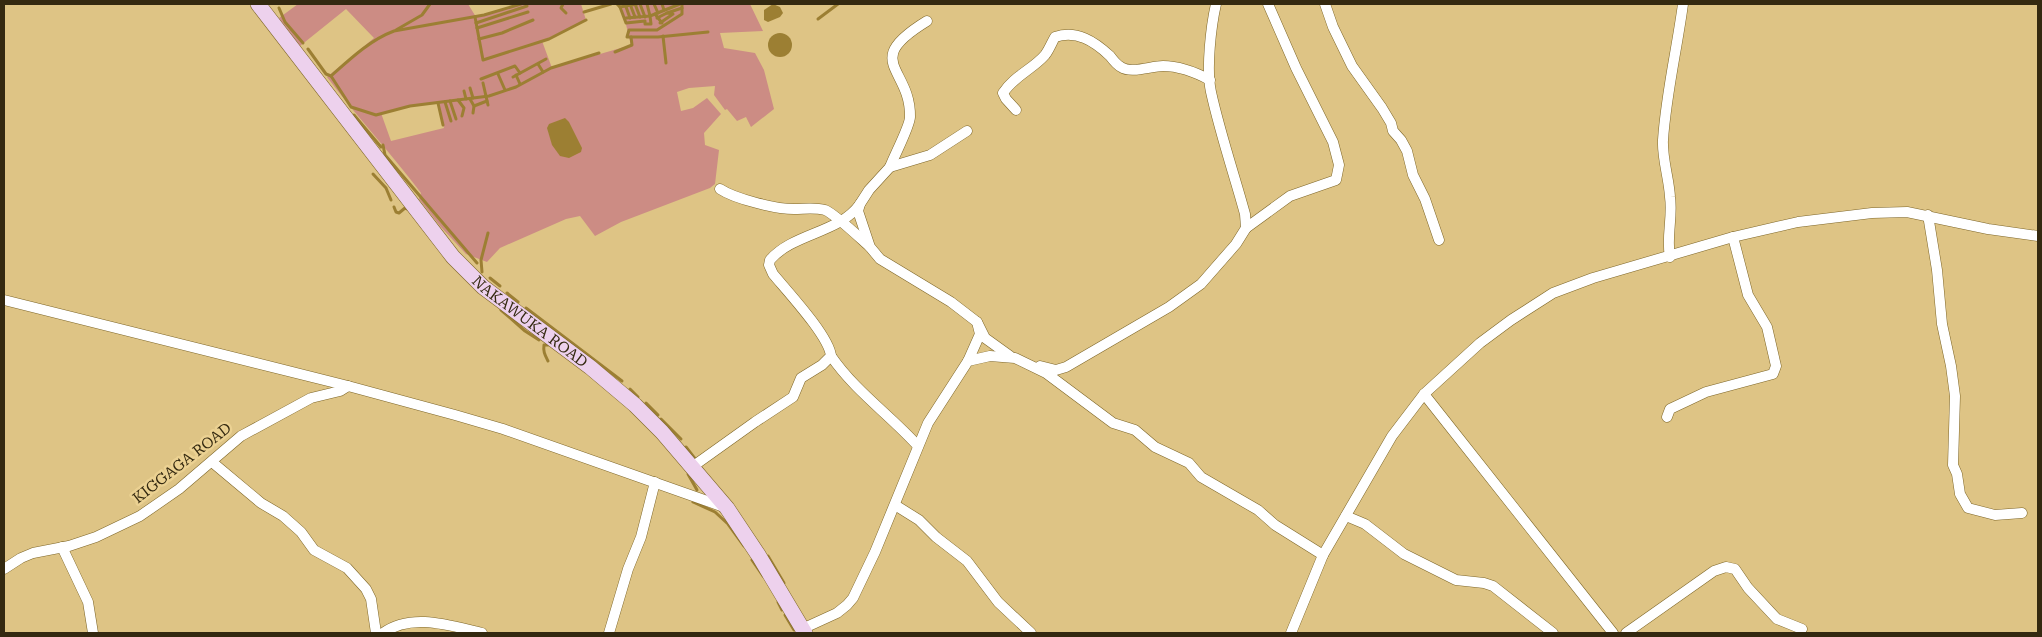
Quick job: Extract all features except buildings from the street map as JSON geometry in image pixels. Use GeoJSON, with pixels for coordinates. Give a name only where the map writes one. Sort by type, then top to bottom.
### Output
{"type":"FeatureCollection","features":[{"type":"Feature","properties":{"kind":"main road","name":"NAKAWUKA ROAD"},"geometry":{"type":"LineString","coordinates":[[258,4],[453,257],[483,287],[614,387],[662,432],[727,508],[759,556],[804,631]]}},
{"type":"Feature","properties":{"kind":"street"},"geometry":{"type":"LineString","coordinates":[[1216,4],[1213,17],[1210,57],[1211,90],[1245,214],[1246,228]]}},
{"type":"Feature","properties":{"kind":"street"},"geometry":{"type":"LineString","coordinates":[[720,189],[740,199],[792,209],[814,208],[834,215],[838,221],[870,247],[880,259],[951,302],[977,322],[985,338],[1007,355],[1047,369],[1056,370],[1066,367],[1169,307],[1201,284],[1236,244],[1246,228],[1290,196],[1336,180],[1339,165],[1333,142],[1296,68],[1268,4]]}},
{"type":"Feature","properties":{"kind":"street"},"geometry":{"type":"LineString","coordinates":[[1325,4],[1333,27],[1352,66],[1382,108],[1391,123],[1393,131],[1402,140],[1413,175],[1425,200],[1439,240]]}},
{"type":"Feature","properties":{"kind":"street"},"geometry":{"type":"LineString","coordinates":[[1670,257],[1667,244],[1671,220],[1670,197],[1665,170],[1663,141],[1683,4]]}},
{"type":"Feature","properties":{"kind":"street"},"geometry":{"type":"LineString","coordinates":[[918,446],[905,431],[860,392],[831,356],[830,350],[819,332],[768,265],[773,256],[786,247],[854,213],[878,178],[890,167],[910,119],[905,92],[893,66],[893,54],[897,42],[927,20]]}},
{"type":"Feature","properties":{"kind":"street"},"geometry":{"type":"LineString","coordinates":[[1016,110],[1003,93],[1008,86],[1046,54],[1055,37],[1064,34],[1074,34],[1090,40],[1098,45],[1121,68],[1128,70],[1163,66],[1194,71],[1210,80]]}},
{"type":"Feature","properties":{"kind":"street"},"geometry":{"type":"LineString","coordinates":[[1194,71],[1207,66],[1210,57]]}},
{"type":"Feature","properties":{"kind":"street"},"geometry":{"type":"LineString","coordinates":[[890,167],[930,155],[967,130]]}},
{"type":"Feature","properties":{"kind":"street"},"geometry":{"type":"LineString","coordinates":[[860,204],[858,211],[860,222],[870,247]]}},
{"type":"Feature","properties":{"kind":"street"},"geometry":{"type":"LineString","coordinates":[[1291,633],[1323,554],[1392,436],[1424,394],[1480,343],[1553,293],[1593,278],[1670,257],[1705,244],[1798,222],[1872,212],[1907,212],[1928,215],[1988,228],[2038,236]]}},
{"type":"Feature","properties":{"kind":"street"},"geometry":{"type":"LineString","coordinates":[[1928,215],[1937,270],[1942,324],[1955,396],[1953,465],[1957,474],[1960,494],[1968,508],[1995,515],[2022,513]]}},
{"type":"Feature","properties":{"kind":"street"},"geometry":{"type":"LineString","coordinates":[[1667,417],[1670,409],[1706,392],[1773,374],[1776,366],[1767,326],[1748,295],[1733,237]]}},
{"type":"Feature","properties":{"kind":"street"},"geometry":{"type":"LineString","coordinates":[[4,300],[348,386],[503,429],[727,508]]}},
{"type":"Feature","properties":{"kind":"street"},"geometry":{"type":"LineString","coordinates":[[804,631],[848,605],[875,552],[928,422],[968,361],[980,334],[977,322]]}},
{"type":"Feature","properties":{"kind":"street"},"geometry":{"type":"LineString","coordinates":[[692,467],[793,397],[801,378],[822,365],[831,356]]}},
{"type":"Feature","properties":{"kind":"street"},"geometry":{"type":"LineString","coordinates":[[968,361],[990,356],[1016,358],[1046,373],[1113,423],[1135,430],[1155,447],[1189,463],[1201,477],[1258,510],[1275,525],[1323,554]]}},
{"type":"Feature","properties":{"kind":"street","name":"KIGGAGA ROAD"},"geometry":{"type":"LineString","coordinates":[[4,569],[27,556],[96,537],[140,516],[179,489],[241,436],[311,398],[348,386]]}},
{"type":"Feature","properties":{"kind":"street"},"geometry":{"type":"LineString","coordinates":[[1424,394],[1613,633]]}},
{"type":"Feature","properties":{"kind":"street"},"geometry":{"type":"LineString","coordinates":[[212,462],[261,503],[283,516],[301,532],[314,550],[347,568],[366,590],[371,599],[376,633]]}},
{"type":"Feature","properties":{"kind":"street"},"geometry":{"type":"LineString","coordinates":[[609,633],[628,569],[641,537],[655,482]]}},
{"type":"Feature","properties":{"kind":"street"},"geometry":{"type":"LineString","coordinates":[[895,505],[919,520],[936,537],[967,561],[998,602],[1031,633]]}},
{"type":"Feature","properties":{"kind":"street"},"geometry":{"type":"LineString","coordinates":[[1346,516],[1364,524],[1404,554],[1456,580],[1484,582],[1493,586],[1554,633]]}},
{"type":"Feature","properties":{"kind":"street"},"geometry":{"type":"LineString","coordinates":[[62,547],[88,602],[93,633]]}},
{"type":"Feature","properties":{"kind":"street"},"geometry":{"type":"LineString","coordinates":[[1626,633],[1714,571],[1726,567],[1735,569],[1748,588],[1777,619],[1802,629]]}},
{"type":"Feature","properties":{"kind":"street"},"geometry":{"type":"LineString","coordinates":[[383,633],[397,625],[408,622],[440,623],[482,633]]}},
{"type":"Feature","properties":{"kind":"shaded area"},"geometry":{"type":"Polygon","coordinates":[[[298,4],[468,4],[476,17],[521,4],[581,4],[586,20],[542,41],[552,68],[631,45],[621,4],[750,4],[763,31],[720,33],[724,48],[755,53],[764,70],[774,109],[751,127],[746,117],[737,121],[727,109],[725,110],[714,95],[715,86],[689,88],[677,92],[681,111],[693,108],[707,98],[721,114],[704,133],[705,145],[719,150],[715,184],[710,188],[621,222],[595,236],[580,216],[566,219],[500,248],[487,262],[466,254],[440,226],[419,199],[421,193],[327,77],[374,38],[346,9],[300,46],[279,18],[298,4]],[[437,103],[410,106],[381,113],[391,141],[444,128],[437,103]]]}},
{"type":"Feature","properties":{"kind":"shaded area"},"geometry":{"type":"Polygon","coordinates":[[[773,4],[780,7],[783,13],[780,17],[768,22],[764,20],[764,10],[773,4]]]}},
{"type":"Feature","properties":{"kind":"shaded area"},"geometry":{"type":"Polygon","coordinates":[[[780,33],[788,37],[792,45],[788,53],[780,57],[772,53],[768,45],[772,37],[780,33]]]}},
{"type":"Feature","properties":{"kind":"shaded area"},"geometry":{"type":"Polygon","coordinates":[[[565,118],[569,122],[582,148],[581,152],[569,158],[560,156],[552,145],[547,128],[549,124],[565,118]]]}},
{"type":"Feature","properties":{"kind":"waterway"},"geometry":{"type":"LineString","coordinates":[[396,30],[422,15],[430,4]]}},
{"type":"Feature","properties":{"kind":"waterway"},"geometry":{"type":"LineString","coordinates":[[308,49],[326,74],[331,76],[369,45],[394,31],[484,15],[521,4]]}},
{"type":"Feature","properties":{"kind":"waterway"},"geometry":{"type":"LineString","coordinates":[[563,4],[561,8],[566,13]]}},
{"type":"Feature","properties":{"kind":"waterway"},"geometry":{"type":"LineString","coordinates":[[584,12],[611,4]]}},
{"type":"Feature","properties":{"kind":"waterway"},"geometry":{"type":"LineString","coordinates":[[617,4],[620,7],[637,4]]}},
{"type":"Feature","properties":{"kind":"waterway"},"geometry":{"type":"LineString","coordinates":[[625,4],[630,18]]}},
{"type":"Feature","properties":{"kind":"waterway"},"geometry":{"type":"LineString","coordinates":[[630,4],[635,17]]}},
{"type":"Feature","properties":{"kind":"waterway"},"geometry":{"type":"LineString","coordinates":[[635,4],[640,17]]}},
{"type":"Feature","properties":{"kind":"waterway"},"geometry":{"type":"LineString","coordinates":[[640,4],[645,17]]}},
{"type":"Feature","properties":{"kind":"waterway"},"geometry":{"type":"LineString","coordinates":[[626,18],[650,16],[647,4]]}},
{"type":"Feature","properties":{"kind":"waterway"},"geometry":{"type":"LineString","coordinates":[[654,4],[658,13]]}},
{"type":"Feature","properties":{"kind":"waterway"},"geometry":{"type":"LineString","coordinates":[[662,4],[664,10]]}},
{"type":"Feature","properties":{"kind":"waterway"},"geometry":{"type":"LineString","coordinates":[[620,7],[626,23],[645,21],[645,24],[651,24],[650,16],[680,4]]}},
{"type":"Feature","properties":{"kind":"waterway"},"geometry":{"type":"LineString","coordinates":[[682,4],[682,14],[657,30],[629,30],[627,37],[658,37],[708,32]]}},
{"type":"Feature","properties":{"kind":"waterway"},"geometry":{"type":"LineString","coordinates":[[818,19],[838,4]]}},
{"type":"Feature","properties":{"kind":"waterway"},"geometry":{"type":"LineString","coordinates":[[476,23],[527,6]]}},
{"type":"Feature","properties":{"kind":"waterway"},"geometry":{"type":"LineString","coordinates":[[279,8],[285,22],[303,43]]}},
{"type":"Feature","properties":{"kind":"waterway"},"geometry":{"type":"LineString","coordinates":[[660,23],[673,14],[667,13],[682,8]]}},
{"type":"Feature","properties":{"kind":"waterway"},"geometry":{"type":"LineString","coordinates":[[477,28],[528,12]]}},
{"type":"Feature","properties":{"kind":"waterway"},"geometry":{"type":"LineString","coordinates":[[657,18],[667,13]]}},
{"type":"Feature","properties":{"kind":"waterway"},"geometry":{"type":"LineString","coordinates":[[655,14],[662,23]]}},
{"type":"Feature","properties":{"kind":"waterway"},"geometry":{"type":"LineString","coordinates":[[475,17],[483,60],[549,39],[586,20]]}},
{"type":"Feature","properties":{"kind":"waterway"},"geometry":{"type":"LineString","coordinates":[[479,39],[502,33],[533,20]]}},
{"type":"Feature","properties":{"kind":"waterway"},"geometry":{"type":"LineString","coordinates":[[663,36],[666,63]]}},
{"type":"Feature","properties":{"kind":"waterway"},"geometry":{"type":"LineString","coordinates":[[615,52],[632,45],[631,37]]}},
{"type":"Feature","properties":{"kind":"waterway"},"geometry":{"type":"LineString","coordinates":[[331,76],[351,107],[376,115],[410,106],[489,96],[516,87],[551,68],[599,53]]}},
{"type":"Feature","properties":{"kind":"waterway"},"geometry":{"type":"LineString","coordinates":[[513,77],[546,59]]}},
{"type":"Feature","properties":{"kind":"waterway"},"geometry":{"type":"LineString","coordinates":[[538,64],[543,72]]}},
{"type":"Feature","properties":{"kind":"waterway"},"geometry":{"type":"LineString","coordinates":[[481,79],[515,66],[520,73]]}},
{"type":"Feature","properties":{"kind":"waterway"},"geometry":{"type":"LineString","coordinates":[[498,74],[505,90]]}},
{"type":"Feature","properties":{"kind":"waterway"},"geometry":{"type":"LineString","coordinates":[[516,75],[520,84]]}},
{"type":"Feature","properties":{"kind":"waterway"},"geometry":{"type":"LineString","coordinates":[[483,83],[488,105]]}},
{"type":"Feature","properties":{"kind":"waterway"},"geometry":{"type":"LineString","coordinates":[[470,88],[473,98]]}},
{"type":"Feature","properties":{"kind":"waterway"},"geometry":{"type":"LineString","coordinates":[[464,91],[466,99]]}},
{"type":"Feature","properties":{"kind":"waterway"},"geometry":{"type":"LineString","coordinates":[[470,99],[474,106],[473,113]]}},
{"type":"Feature","properties":{"kind":"waterway"},"geometry":{"type":"LineString","coordinates":[[458,100],[464,108],[462,116]]}},
{"type":"Feature","properties":{"kind":"waterway"},"geometry":{"type":"LineString","coordinates":[[450,101],[456,119]]}},
{"type":"Feature","properties":{"kind":"waterway"},"geometry":{"type":"LineString","coordinates":[[474,106],[487,101]]}},
{"type":"Feature","properties":{"kind":"waterway"},"geometry":{"type":"LineString","coordinates":[[445,102],[451,121]]}},
{"type":"Feature","properties":{"kind":"waterway"},"geometry":{"type":"LineString","coordinates":[[438,103],[443,125]]}},
{"type":"Feature","properties":{"kind":"waterway"},"geometry":{"type":"LineString","coordinates":[[354,115],[381,147]]}},
{"type":"Feature","properties":{"kind":"waterway"},"geometry":{"type":"LineString","coordinates":[[383,145],[385,155],[477,263]]}},
{"type":"Feature","properties":{"kind":"waterway"},"geometry":{"type":"LineString","coordinates":[[373,174],[386,188],[391,200]]}},
{"type":"Feature","properties":{"kind":"waterway"},"geometry":{"type":"LineString","coordinates":[[394,207],[396,212],[399,213],[405,208],[409,210]]}},
{"type":"Feature","properties":{"kind":"waterway"},"geometry":{"type":"LineString","coordinates":[[482,272],[481,260],[488,233]]}},
{"type":"Feature","properties":{"kind":"waterway"},"geometry":{"type":"LineString","coordinates":[[490,278],[500,286]]}},
{"type":"Feature","properties":{"kind":"waterway"},"geometry":{"type":"LineString","coordinates":[[507,293],[518,302]]}},
{"type":"Feature","properties":{"kind":"waterway"},"geometry":{"type":"LineString","coordinates":[[526,308],[622,381]]}},
{"type":"Feature","properties":{"kind":"waterway"},"geometry":{"type":"LineString","coordinates":[[501,310],[525,331],[539,340]]}},
{"type":"Feature","properties":{"kind":"waterway"},"geometry":{"type":"LineString","coordinates":[[548,345],[544,345],[544,353],[548,361]]}},
{"type":"Feature","properties":{"kind":"waterway"},"geometry":{"type":"LineString","coordinates":[[630,389],[638,397]]}},
{"type":"Feature","properties":{"kind":"waterway"},"geometry":{"type":"LineString","coordinates":[[646,403],[658,415]]}},
{"type":"Feature","properties":{"kind":"waterway"},"geometry":{"type":"LineString","coordinates":[[661,419],[681,439]]}},
{"type":"Feature","properties":{"kind":"waterway"},"geometry":{"type":"LineString","coordinates":[[686,447],[696,460]]}},
{"type":"Feature","properties":{"kind":"waterway"},"geometry":{"type":"LineString","coordinates":[[688,474],[697,490]]}},
{"type":"Feature","properties":{"kind":"waterway"},"geometry":{"type":"LineString","coordinates":[[693,502],[715,512],[728,524],[744,546]]}},
{"type":"Feature","properties":{"kind":"waterway"},"geometry":{"type":"LineString","coordinates":[[768,556],[784,583]]}},
{"type":"Feature","properties":{"kind":"waterway"},"geometry":{"type":"LineString","coordinates":[[752,560],[763,576]]}},
{"type":"Feature","properties":{"kind":"waterway"},"geometry":{"type":"LineString","coordinates":[[778,602],[782,610]]}},
{"type":"Feature","properties":{"kind":"waterway"},"geometry":{"type":"LineString","coordinates":[[785,615],[794,630]]}}]}
